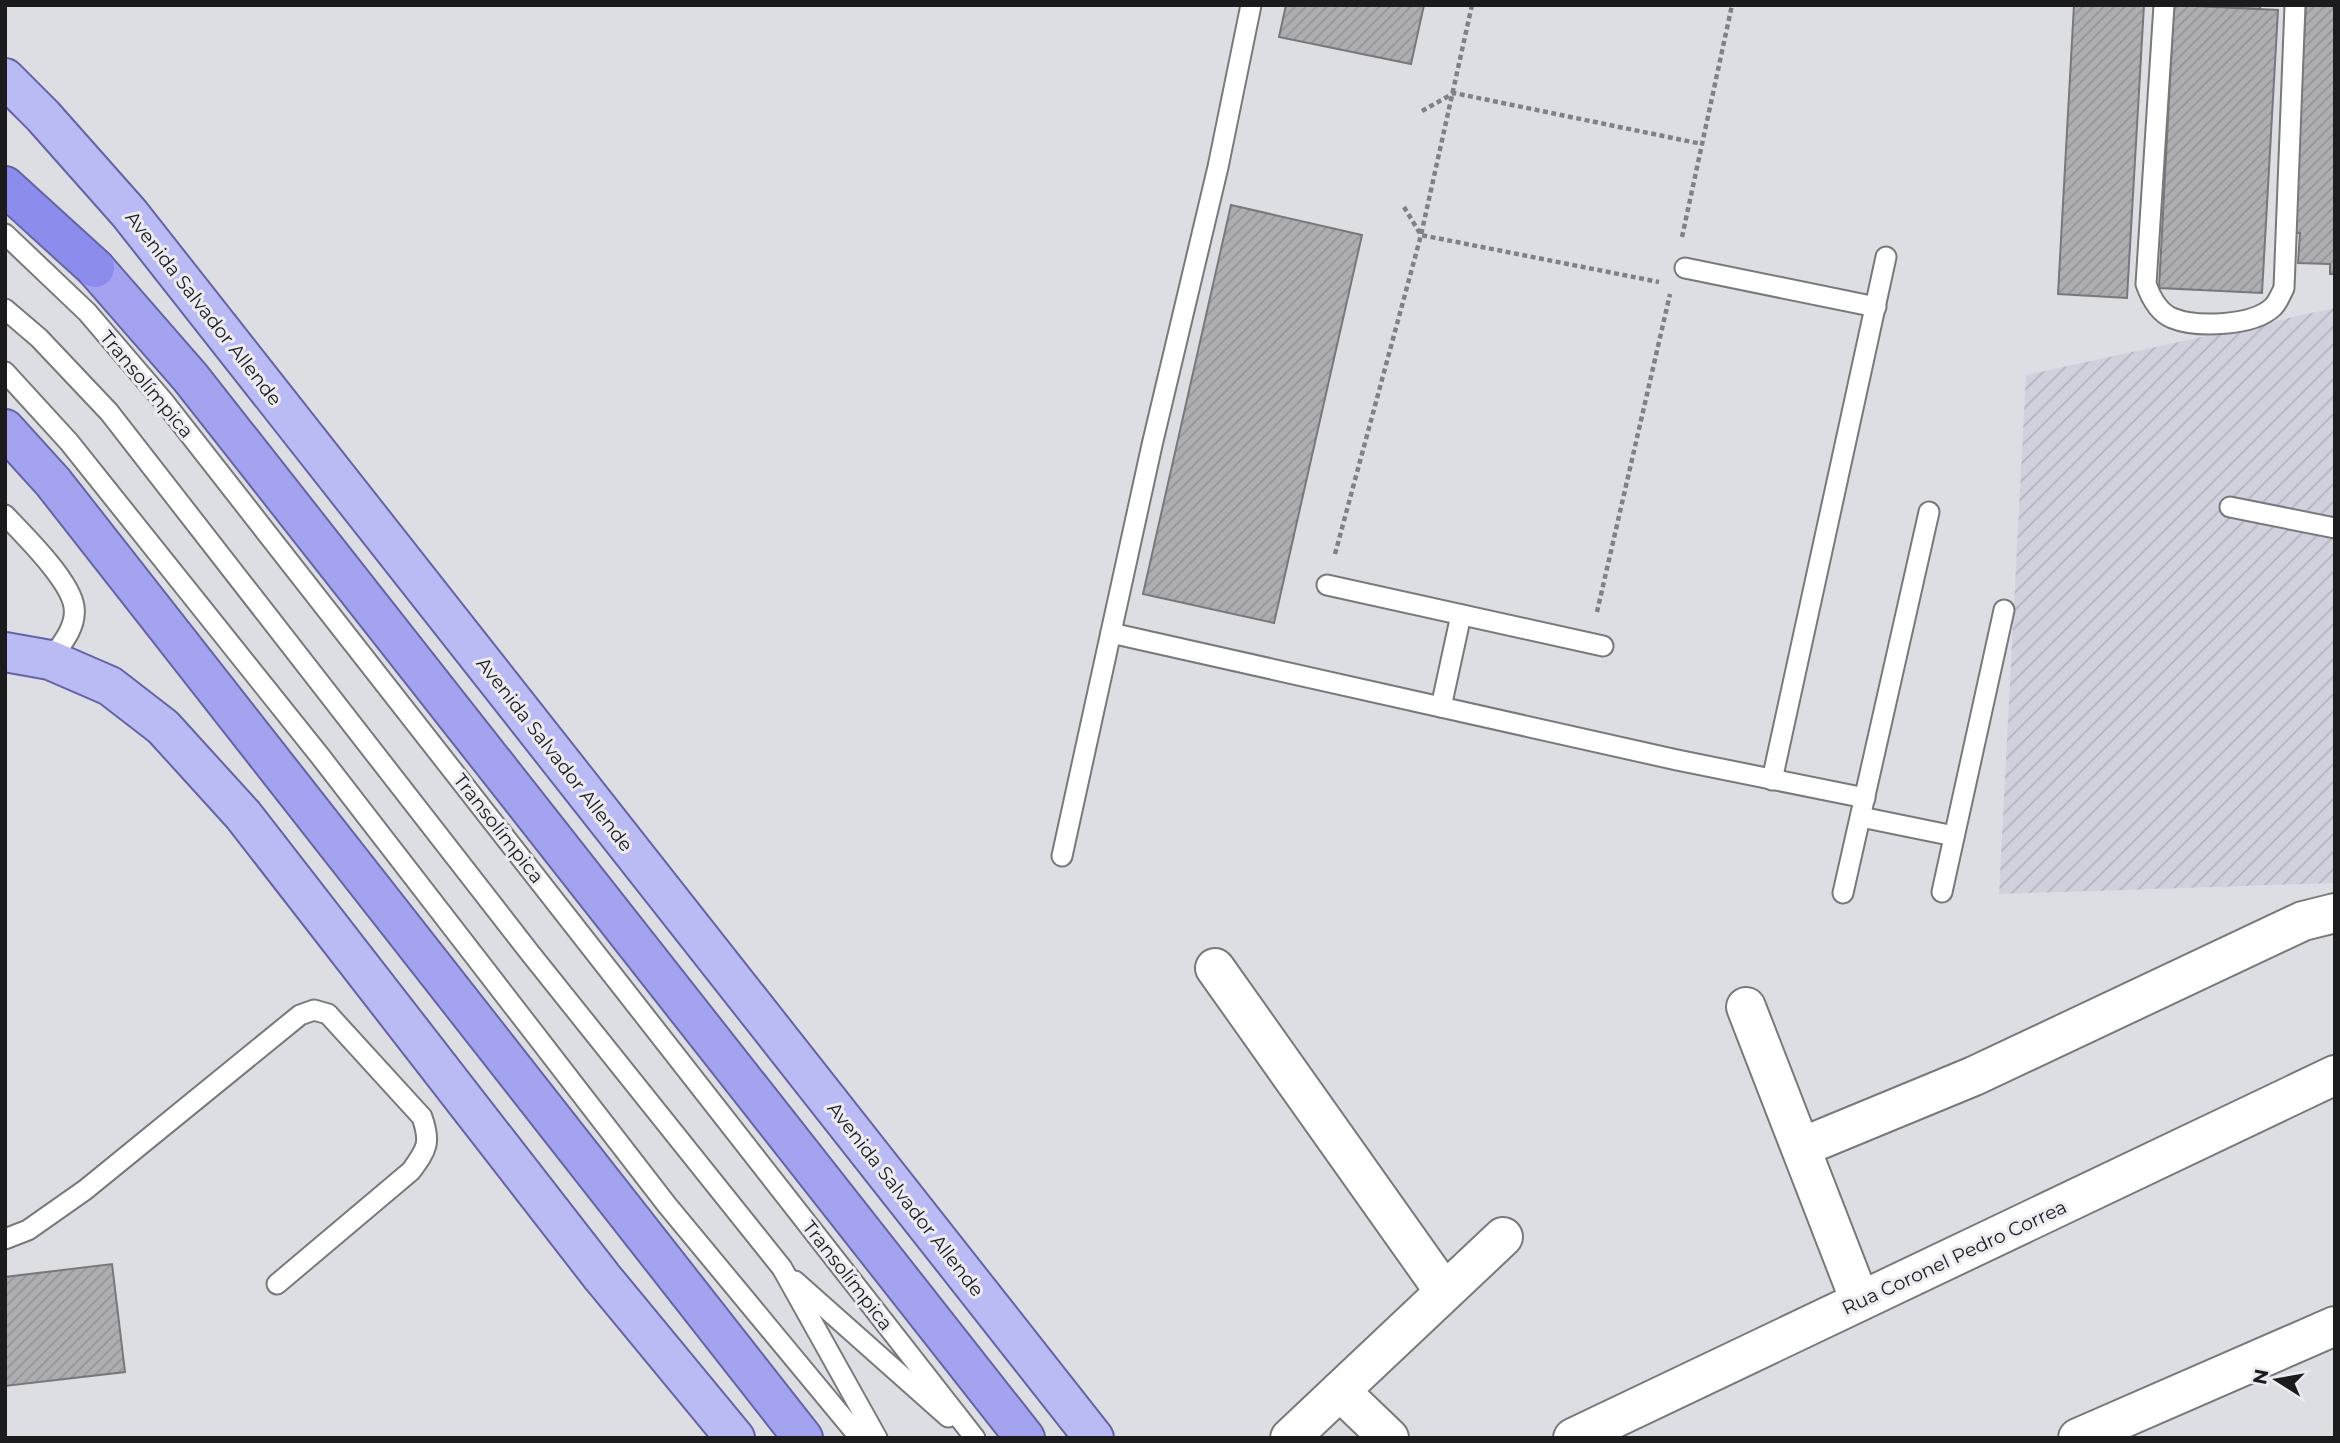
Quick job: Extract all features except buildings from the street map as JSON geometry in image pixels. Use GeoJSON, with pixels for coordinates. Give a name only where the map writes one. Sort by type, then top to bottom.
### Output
{"type":"FeatureCollection","features":[{"type":"Feature","properties":{"kind":"highway"},"geometry":{"type":"LineString","coordinates":[[5,186],[94,268],[190,377],[1025,1438]]}},
{"type":"Feature","properties":{"kind":"highway"},"geometry":{"type":"LineString","coordinates":[[5,429],[53,482],[803,1438]]}},
{"type":"Feature","properties":{"kind":"main road","name":"Avenida Salvador Allende"},"geometry":{"type":"LineString","coordinates":[[5,78],[43,116],[129,213],[1094,1438]]}},
{"type":"Feature","properties":{"kind":"main road"},"geometry":{"type":"LineString","coordinates":[[5,652],[50,660],[110,685],[163,727],[243,815],[602,1277],[735,1438]]}},
{"type":"Feature","properties":{"kind":"street"},"geometry":{"type":"LineString","coordinates":[[1802,1147],[1974,1076],[2304,921],[2335,913]]}},
{"type":"Feature","properties":{"kind":"street"},"geometry":{"type":"LineString","coordinates":[[1215,968],[1444,1291]]}},
{"type":"Feature","properties":{"kind":"street"},"geometry":{"type":"LineString","coordinates":[[1746,1007],[1860,1301]]}},
{"type":"Feature","properties":{"kind":"street","name":"Rua Coronel Pedro Correa"},"geometry":{"type":"LineString","coordinates":[[1573,1438],[2335,1076]]}},
{"type":"Feature","properties":{"kind":"street"},"geometry":{"type":"LineString","coordinates":[[1290,1438],[1503,1237]]}},
{"type":"Feature","properties":{"kind":"street"},"geometry":{"type":"LineString","coordinates":[[2078,1438],[2335,1326]]}},
{"type":"Feature","properties":{"kind":"street"},"geometry":{"type":"LineString","coordinates":[[1340,1391],[1389,1438]]}},
{"type":"Feature","properties":{"kind":"lane"},"geometry":{"type":"LineString","coordinates":[[1062,856],[1218,167],[1251,5]]}},
{"type":"Feature","properties":{"kind":"lane"},"geometry":{"type":"LineString","coordinates":[[2164,5],[2146,284],[2152,301],[2170,317],[2199,325],[2233,322],[2266,313],[2276,304],[2284,288],[2295,5]]}},
{"type":"Feature","properties":{"kind":"lane","name":"Transolímpica"},"geometry":{"type":"LineString","coordinates":[[5,234],[87,312],[165,403],[726,1118],[972,1438]]}},
{"type":"Feature","properties":{"kind":"lane"},"geometry":{"type":"LineString","coordinates":[[1772,780],[1886,257]]}},
{"type":"Feature","properties":{"kind":"lane"},"geometry":{"type":"LineString","coordinates":[[1685,268],[1876,307]]}},
{"type":"Feature","properties":{"kind":"lane"},"geometry":{"type":"LineString","coordinates":[[5,309],[39,338],[109,412],[530,953],[782,1268],[877,1438]]}},
{"type":"Feature","properties":{"kind":"lane"},"geometry":{"type":"LineString","coordinates":[[5,372],[69,442],[320,756],[667,1205],[860,1438]]}},
{"type":"Feature","properties":{"kind":"lane"},"geometry":{"type":"LineString","coordinates":[[2230,508],[2335,528]]}},
{"type":"Feature","properties":{"kind":"lane"},"geometry":{"type":"LineString","coordinates":[[1843,893],[1929,512]]}},
{"type":"Feature","properties":{"kind":"lane"},"geometry":{"type":"LineString","coordinates":[[5,515],[69,590],[75,608],[68,636],[50,660]]}},
{"type":"Feature","properties":{"kind":"lane"},"geometry":{"type":"LineString","coordinates":[[1327,585],[1596,644]]}},
{"type":"Feature","properties":{"kind":"lane"},"geometry":{"type":"LineString","coordinates":[[1942,892],[2004,610]]}},
{"type":"Feature","properties":{"kind":"lane"},"geometry":{"type":"LineString","coordinates":[[1441,707],[1461,615]]}},
{"type":"Feature","properties":{"kind":"lane"},"geometry":{"type":"LineString","coordinates":[[1111,633],[1307,679],[1772,780],[1954,836]]}},
{"type":"Feature","properties":{"kind":"lane"},"geometry":{"type":"LineString","coordinates":[[5,1239],[28,1230],[85,1190],[300,1015],[314,1010],[328,1014],[422,1117],[429,1136],[425,1152],[411,1171],[277,1283]]}},
{"type":"Feature","properties":{"kind":"lane"},"geometry":{"type":"LineString","coordinates":[[782,1268],[972,1438]]}},
{"type":"Feature","properties":{"kind":"path"},"geometry":{"type":"LineString","coordinates":[[1327,585],[1421,234],[1472,5]]}},
{"type":"Feature","properties":{"kind":"path"},"geometry":{"type":"LineString","coordinates":[[1680,246],[1732,5]]}},
{"type":"Feature","properties":{"kind":"path"},"geometry":{"type":"LineString","coordinates":[[1422,111],[1454,93],[1702,144]]}},
{"type":"Feature","properties":{"kind":"path"},"geometry":{"type":"LineString","coordinates":[[1404,207],[1421,234],[1672,285],[1596,644]]}},
{"type":"Feature","properties":{"kind":"shaded area"},"geometry":{"type":"Polygon","coordinates":[[[2335,308],[2335,883],[1999,894],[2026,375],[2335,308]]]}}]}
